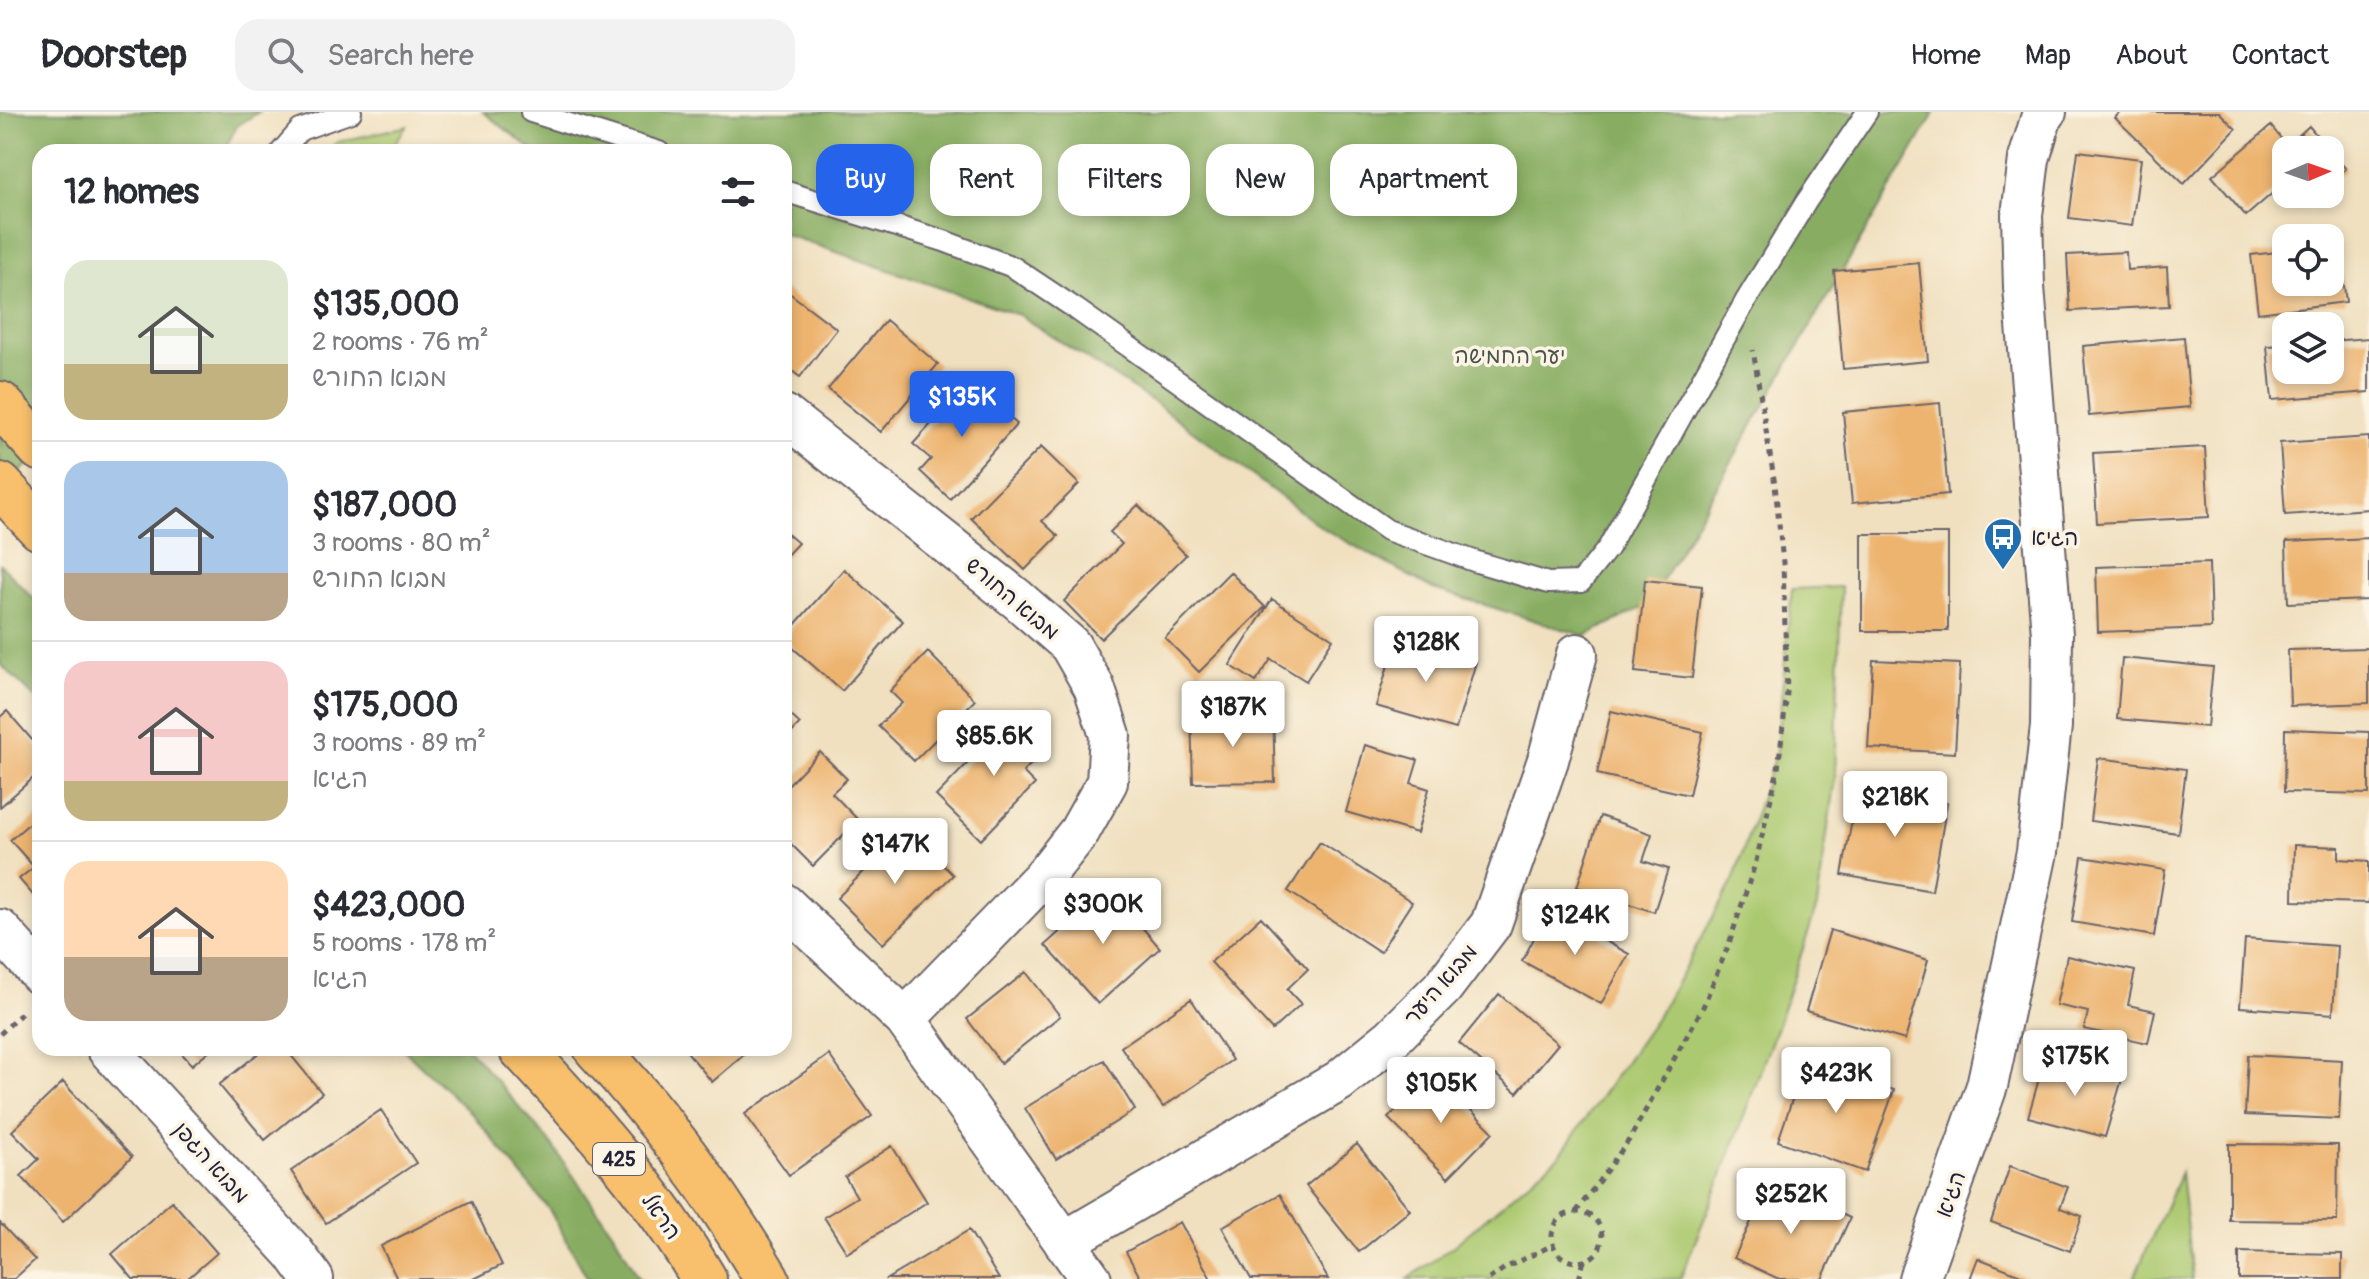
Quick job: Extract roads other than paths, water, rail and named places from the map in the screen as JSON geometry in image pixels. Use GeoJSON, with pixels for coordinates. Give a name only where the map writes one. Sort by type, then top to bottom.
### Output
{"type":"FeatureCollection","features":[{"type":"Feature","properties":{"kind":"main road"},"geometry":{"type":"LineString","coordinates":[[0,404],[32,439]]}},
{"type":"Feature","properties":{"kind":"main road"},"geometry":{"type":"LineString","coordinates":[[0,485],[32,519]]}},
{"type":"Feature","properties":{"kind":"main road","name":"הראל"},"geometry":{"type":"LineString","coordinates":[[528,1056],[613,1152],[662,1214],[704,1279]]}},
{"type":"Feature","properties":{"kind":"main road","name":"425"},"geometry":{"type":"LineString","coordinates":[[603,1056],[656,1117],[706,1182],[767,1279]]}},
{"type":"Feature","properties":{"kind":"street","name":"הגיא"},"geometry":{"type":"LineString","coordinates":[[1919,1279],[1987,1086],[2037,852],[2051,726],[2052,634],[2024,287],[2022,215],[2029,159],[2046,112]]}},
{"type":"Feature","properties":{"kind":"street","name":"מבוא החורש"},"geometry":{"type":"LineString","coordinates":[[792,421],[1017,599],[1070,645],[1094,687],[1110,735],[1107,782],[1079,832],[1045,875],[905,1019]]}},
{"type":"Feature","properties":{"kind":"street","name":"מבוא היער"},"geometry":{"type":"LineString","coordinates":[[1064,1242],[1339,1081],[1393,1037],[1443,987],[1491,924],[1548,760],[1577,654]]}},
{"type":"Feature","properties":{"kind":"street"},"geometry":{"type":"LineString","coordinates":[[792,912],[905,1019],[1091,1279]]}},
{"type":"Feature","properties":{"kind":"street"},"geometry":{"type":"LineString","coordinates":[[0,930],[32,985]]}},
{"type":"Feature","properties":{"kind":"street","name":"מבוא הגפן"},"geometry":{"type":"LineString","coordinates":[[114,1056],[294,1253],[313,1279]]}},
{"type":"Feature","properties":{"kind":"lane"},"geometry":{"type":"LineString","coordinates":[[288,144],[300,130],[351,112]]}},
{"type":"Feature","properties":{"kind":"lane"},"geometry":{"type":"LineString","coordinates":[[531,112],[633,144]]}},
{"type":"Feature","properties":{"kind":"lane"},"geometry":{"type":"LineString","coordinates":[[792,194],[944,241],[1013,267],[1387,530],[1548,583],[1581,582],[1608,548],[1745,302],[1806,202],[1867,112]]}},
{"type":"Feature","properties":{"kind":"place","name":"הגיא"},"geometry":{"type":"Point","coordinates":[2003,571]}},
{"type":"Feature","properties":{"kind":"park label","name":"יער החמישה"},"geometry":{"type":"Point","coordinates":[1510,355]}}]}
